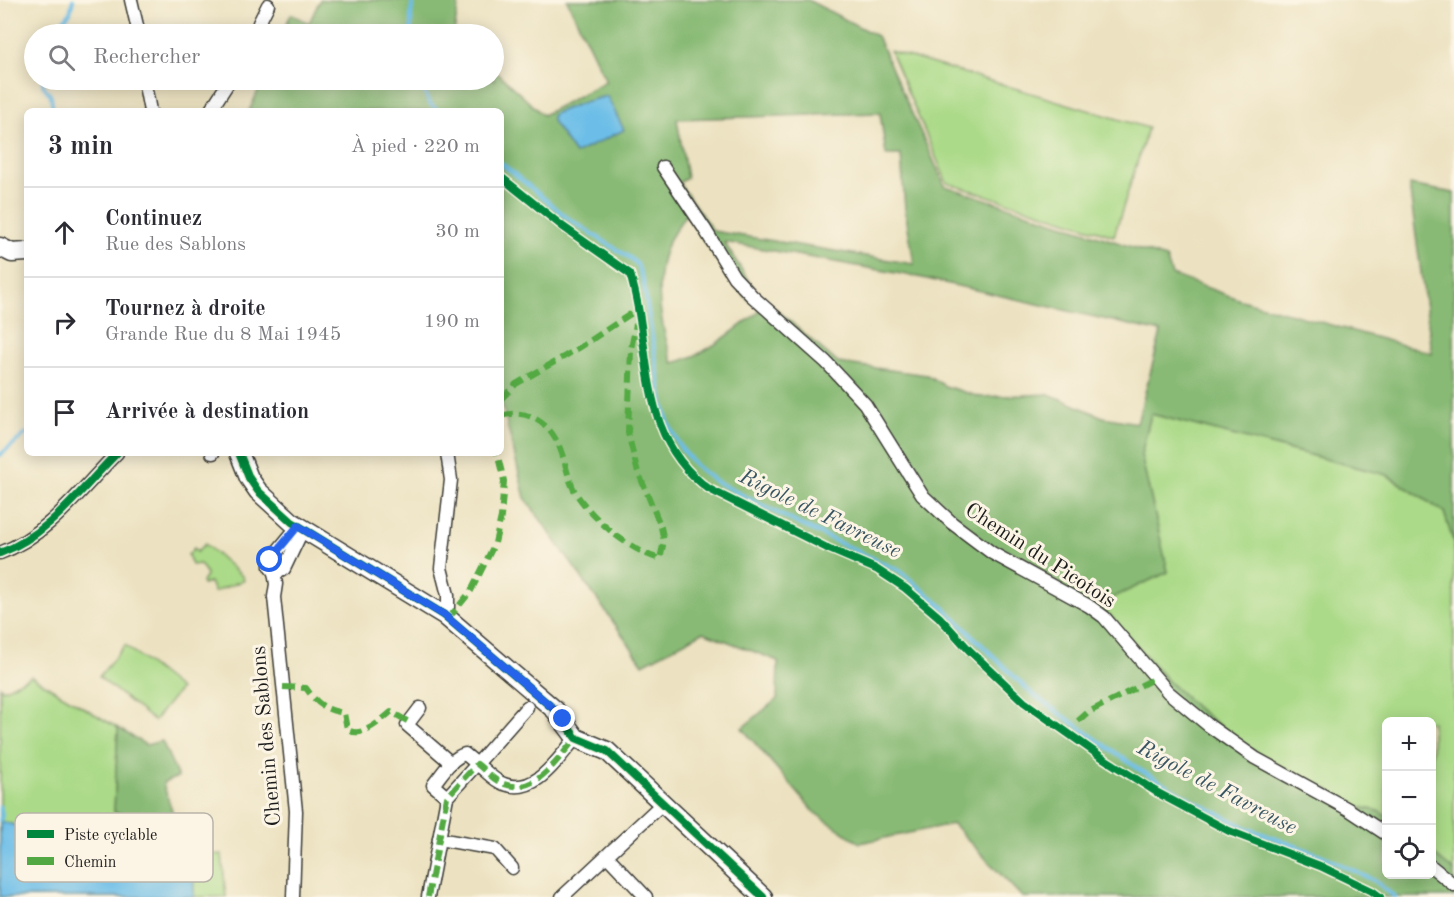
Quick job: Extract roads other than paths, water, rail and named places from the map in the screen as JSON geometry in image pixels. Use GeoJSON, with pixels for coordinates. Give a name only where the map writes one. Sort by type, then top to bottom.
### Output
{"type":"FeatureCollection","features":[{"type":"Feature","properties":{"kind":"main road"},"geometry":{"type":"LineString","coordinates":[[240,456],[249,478],[258,491],[301,528],[444,615],[557,712],[569,732],[576,738],[607,751],[763,897]]}},
{"type":"Feature","properties":{"kind":"street"},"geometry":{"type":"LineString","coordinates":[[130,0],[136,24]]}},
{"type":"Feature","properties":{"kind":"street"},"geometry":{"type":"LineString","coordinates":[[259,24],[268,5]]}},
{"type":"Feature","properties":{"kind":"street"},"geometry":{"type":"LineString","coordinates":[[146,90],[149,108]]}},
{"type":"Feature","properties":{"kind":"street"},"geometry":{"type":"LineString","coordinates":[[212,108],[222,90]]}},
{"type":"Feature","properties":{"kind":"street","name":"Chemin du Picotois"},"geometry":{"type":"LineString","coordinates":[[663,167],[734,277],[826,362],[866,404],[922,495],[952,523],[992,553],[1089,606],[1104,617],[1168,692],[1217,731],[1255,758],[1348,809],[1382,831]]}},
{"type":"Feature","properties":{"kind":"street"},"geometry":{"type":"LineString","coordinates":[[0,554],[27,540],[47,525],[114,456]]}},
{"type":"Feature","properties":{"kind":"street"},"geometry":{"type":"LineString","coordinates":[[444,615],[448,609],[448,595],[441,568],[451,480],[447,456]]}},
{"type":"Feature","properties":{"kind":"street","name":"Chemin des Sablons"},"geometry":{"type":"LineString","coordinates":[[293,897],[296,811],[274,597],[276,584],[274,572],[277,573],[284,569],[293,546],[302,535],[301,528]]}},
{"type":"Feature","properties":{"kind":"street"},"geometry":{"type":"LineString","coordinates":[[428,897],[447,797],[527,707]]}},
{"type":"Feature","properties":{"kind":"street"},"geometry":{"type":"LineString","coordinates":[[420,708],[407,725],[451,763]]}},
{"type":"Feature","properties":{"kind":"street"},"geometry":{"type":"LineString","coordinates":[[447,797],[433,785],[458,756],[465,754],[504,784],[511,786],[529,784],[540,778],[576,738]]}},
{"type":"Feature","properties":{"kind":"street"},"geometry":{"type":"LineString","coordinates":[[562,897],[663,803]]}},
{"type":"Feature","properties":{"kind":"street"},"geometry":{"type":"LineString","coordinates":[[439,839],[495,849],[512,868]]}},
{"type":"Feature","properties":{"kind":"street"},"geometry":{"type":"LineString","coordinates":[[607,856],[646,897]]}},
{"type":"Feature","properties":{"kind":"street"},"geometry":{"type":"LineString","coordinates":[[1436,871],[1454,885]]}},
{"type":"Feature","properties":{"kind":"water"},"geometry":{"type":"Polygon","coordinates":[[[607,96],[624,130],[575,154],[552,121],[552,116],[584,102],[607,96]]]}},
{"type":"Feature","properties":{"kind":"water"},"geometry":{"type":"Polygon","coordinates":[[[0,821],[15,825],[15,882],[194,882],[194,897],[0,897],[0,821]]]}},
{"type":"Feature","properties":{"kind":"waterway"},"geometry":{"type":"LineString","coordinates":[[60,24],[70,13],[73,0]]}},
{"type":"Feature","properties":{"kind":"waterway","name":"Rigole de Favreuse"},"geometry":{"type":"LineString","coordinates":[[411,24],[413,0]]}},
{"type":"Feature","properties":{"kind":"waterway"},"geometry":{"type":"LineString","coordinates":[[47,90],[51,96],[53,108]]}},
{"type":"Feature","properties":{"kind":"waterway","name":"Rigole de Favreuse"},"geometry":{"type":"LineString","coordinates":[[424,90],[429,103],[435,108]]}},
{"type":"Feature","properties":{"kind":"waterway","name":"Rigole de Favreuse"},"geometry":{"type":"LineString","coordinates":[[504,165],[569,219],[637,264],[643,280],[663,404],[669,425],[681,448],[696,466],[715,481],[799,524],[900,571],[941,605],[1031,693],[1140,770],[1249,829],[1323,856],[1375,881],[1395,897]]}},
{"type":"Feature","properties":{"kind":"waterway"},"geometry":{"type":"LineString","coordinates":[[0,455],[24,435]]}},
{"type":"Feature","properties":{"kind":"waterway"},"geometry":{"type":"LineString","coordinates":[[0,807],[2,815],[0,820]]}}]}
